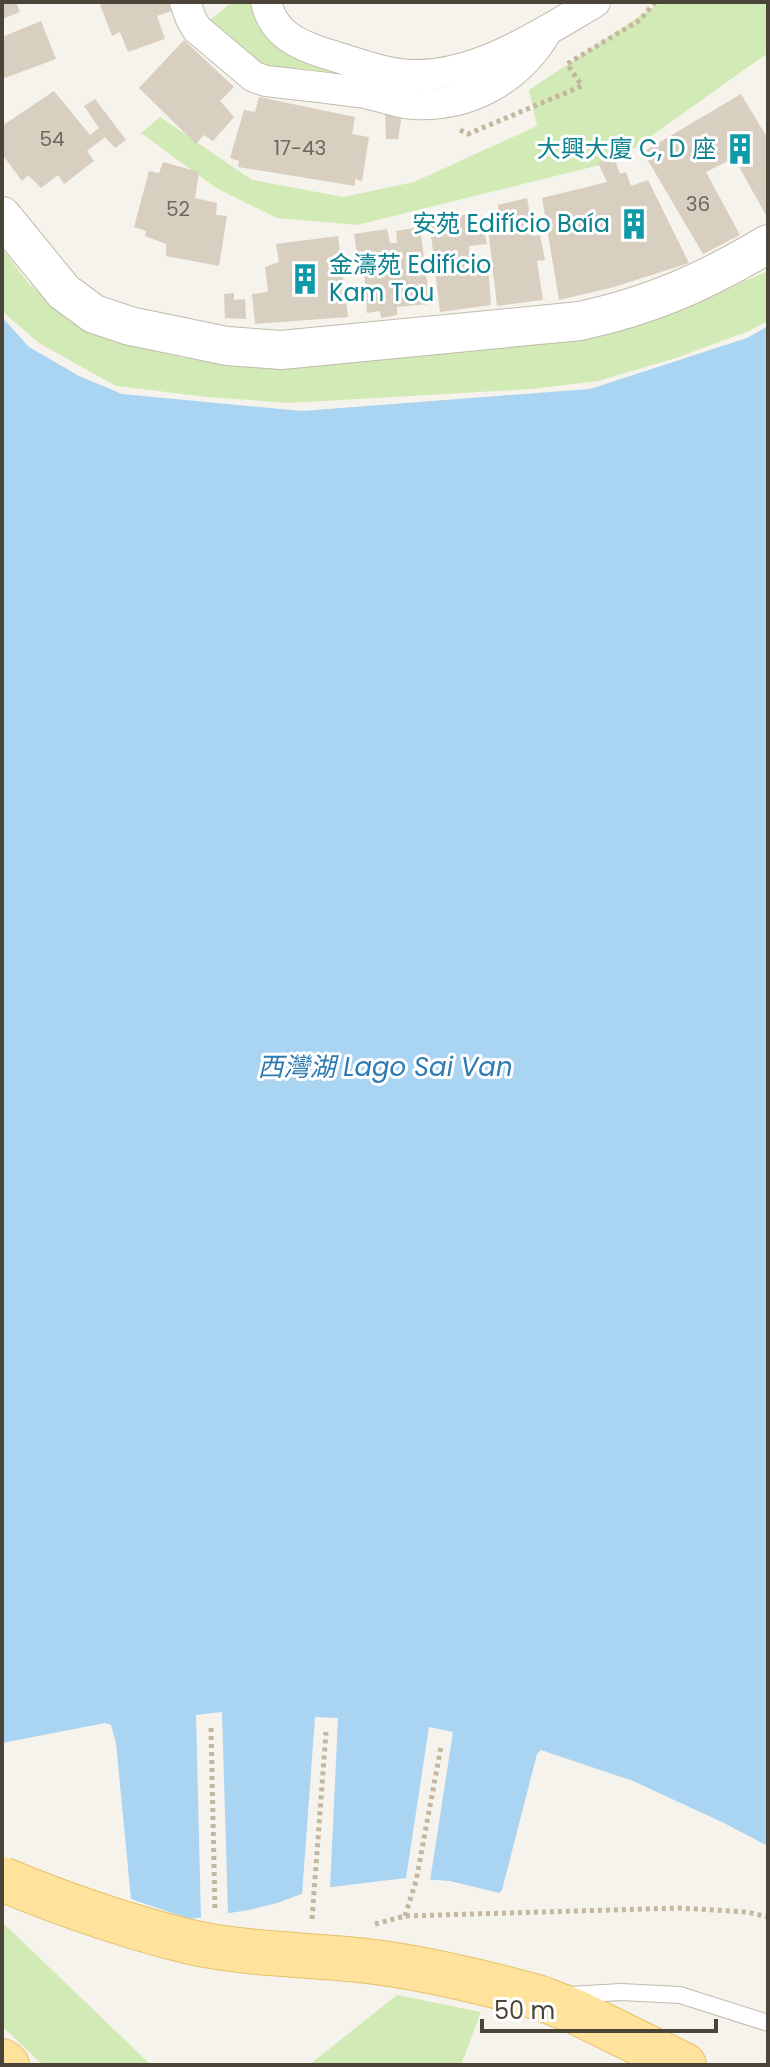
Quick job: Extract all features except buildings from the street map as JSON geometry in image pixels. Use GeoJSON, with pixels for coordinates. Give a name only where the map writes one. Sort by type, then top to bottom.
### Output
{"type":"FeatureCollection","features":[{"type":"Feature","properties":{"kind":"main road"},"geometry":{"type":"LineString","coordinates":[[2,1879],[64,1904],[189,1941],[271,1953],[368,1961],[459,1976],[540,1998],[614,2029],[684,2065]]}},
{"type":"Feature","properties":{"kind":"main road"},"geometry":{"type":"LineString","coordinates":[[2,2061],[7,2065]]}},
{"type":"Feature","properties":{"kind":"street"},"geometry":{"type":"LineString","coordinates":[[185,2],[197,29],[254,77],[368,94],[412,104],[457,101],[499,83],[533,54],[547,31]]}},
{"type":"Feature","properties":{"kind":"street"},"geometry":{"type":"LineString","coordinates":[[266,2],[275,24],[288,39],[307,48],[383,71],[410,75],[464,68],[527,43],[595,2]]}},
{"type":"Feature","properties":{"kind":"street"},"geometry":{"type":"LineString","coordinates":[[2,216],[64,292],[94,314],[121,324],[227,346],[281,350],[580,321],[641,306],[700,283],[768,244]]}},
{"type":"Feature","properties":{"kind":"lane"},"geometry":{"type":"LineString","coordinates":[[540,1998],[621,1992],[680,1995],[768,2023]]}},
{"type":"Feature","properties":{"kind":"path"},"geometry":{"type":"LineString","coordinates":[[211,1728],[215,1916]]}},
{"type":"Feature","properties":{"kind":"path"},"geometry":{"type":"LineString","coordinates":[[311,1928],[326,1732]]}},
{"type":"Feature","properties":{"kind":"path"},"geometry":{"type":"LineString","coordinates":[[405,1916],[416,1881],[441,1747]]}},
{"type":"Feature","properties":{"kind":"path"},"geometry":{"type":"LineString","coordinates":[[552,1911],[679,1908],[747,1912],[768,1917]]}},
{"type":"Feature","properties":{"kind":"green space"},"geometry":{"type":"Polygon","coordinates":[[[232,2],[260,2],[354,73],[355,83],[256,66],[206,23],[232,2]]]}},
{"type":"Feature","properties":{"kind":"green space"},"geometry":{"type":"Polygon","coordinates":[[[661,2],[768,2],[768,53],[616,161],[357,225],[277,218],[216,188],[141,133],[160,117],[252,180],[343,197],[414,182],[537,126],[529,90],[661,2]]]}},
{"type":"Feature","properties":{"kind":"green space"},"geometry":{"type":"Polygon","coordinates":[[[2,248],[29,284],[88,325],[182,358],[664,316],[768,271],[768,321],[676,358],[598,381],[532,389],[288,403],[208,397],[116,386],[39,343],[2,311],[2,248]]]}},
{"type":"Feature","properties":{"kind":"green space"},"geometry":{"type":"Polygon","coordinates":[[[2,1922],[151,2065],[42,2064],[2,2026],[2,1922]]]}},
{"type":"Feature","properties":{"kind":"green space"},"geometry":{"type":"Polygon","coordinates":[[[397,1995],[481,2012],[461,2065],[309,2065],[397,1995]]]}},
{"type":"Feature","properties":{"kind":"water","name":"西灣湖 Lago Sai Van"},"geometry":{"type":"Polygon","coordinates":[[[2,317],[29,347],[79,376],[122,394],[302,411],[590,389],[747,338],[768,326],[768,1846],[633,1781],[541,1750],[537,1754],[499,1893],[450,1881],[406,1878],[315,1889],[249,1910],[190,1919],[131,1899],[116,1743],[111,1725],[105,1723],[2,1743],[2,317]]]}},
{"type":"Feature","properties":{"kind":"pier"},"geometry":{"type":"Polygon","coordinates":[[[222,1712],[228,1913],[201,1919],[196,1715],[222,1712]]]}},
{"type":"Feature","properties":{"kind":"pier"},"geometry":{"type":"Polygon","coordinates":[[[315,1717],[338,1718],[330,1889],[315,1889],[302,1895],[315,1717]]]}},
{"type":"Feature","properties":{"kind":"pier"},"geometry":{"type":"Polygon","coordinates":[[[429,1727],[453,1732],[430,1881],[406,1878],[429,1727]]]}},
{"type":"Feature","properties":{"kind":"place","name":"大興大廈 C, D 座"},"geometry":{"type":"Point","coordinates":[740,149]}},
{"type":"Feature","properties":{"kind":"place","name":"安苑 Edifício Baía"},"geometry":{"type":"Point","coordinates":[634,224]}},
{"type":"Feature","properties":{"kind":"place","name":"金濤苑 Edifício Kam Tou"},"geometry":{"type":"Point","coordinates":[305,279]}}]}
